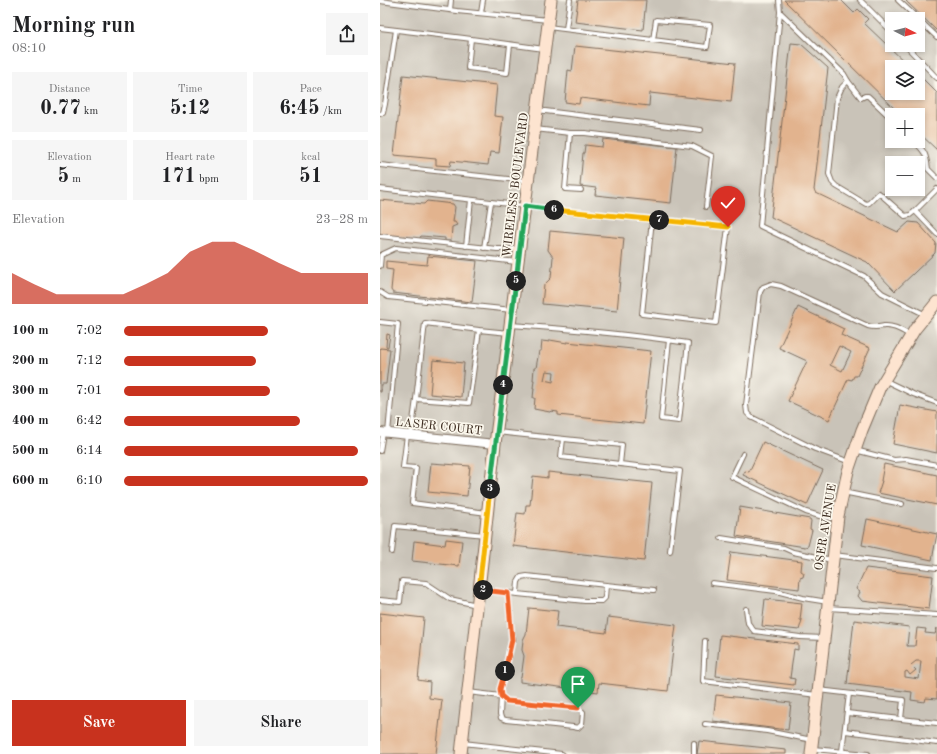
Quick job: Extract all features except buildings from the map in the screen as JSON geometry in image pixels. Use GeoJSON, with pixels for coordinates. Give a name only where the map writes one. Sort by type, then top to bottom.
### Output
{"type":"FeatureCollection","features":[{"type":"Feature","properties":{"kind":"street","name":"WIRELESS BOULEVARD"},"geometry":{"type":"LineString","coordinates":[[462,748],[495,444],[550,0]]}},
{"type":"Feature","properties":{"kind":"street","name":"OSER AVENUE"},"geometry":{"type":"LineString","coordinates":[[812,748],[838,518],[851,462],[868,416],[884,380],[911,336],[937,302]]}},
{"type":"Feature","properties":{"kind":"street","name":"LASER COURT"},"geometry":{"type":"LineString","coordinates":[[384,433],[495,444]]}},
{"type":"Feature","properties":{"kind":"lane"},"geometry":{"type":"LineString","coordinates":[[417,5],[418,0]]}},
{"type":"Feature","properties":{"kind":"lane"},"geometry":{"type":"LineString","coordinates":[[450,10],[451,0]]}},
{"type":"Feature","properties":{"kind":"lane"},"geometry":{"type":"LineString","coordinates":[[482,13],[483,0]]}},
{"type":"Feature","properties":{"kind":"lane"},"geometry":{"type":"LineString","coordinates":[[566,29],[570,0]]}},
{"type":"Feature","properties":{"kind":"lane"},"geometry":{"type":"LineString","coordinates":[[779,0],[780,12],[760,226],[864,276],[882,293],[926,315]]}},
{"type":"Feature","properties":{"kind":"lane"},"geometry":{"type":"LineString","coordinates":[[860,0],[885,25]]}},
{"type":"Feature","properties":{"kind":"lane"},"geometry":{"type":"LineString","coordinates":[[898,0],[911,12]]}},
{"type":"Feature","properties":{"kind":"lane"},"geometry":{"type":"LineString","coordinates":[[380,1],[404,2],[450,10],[482,13],[548,23],[566,29],[707,47],[710,24],[656,20],[653,40]]}},
{"type":"Feature","properties":{"kind":"lane"},"geometry":{"type":"LineString","coordinates":[[780,12],[844,74],[861,98],[868,96],[885,112]]}},
{"type":"Feature","properties":{"kind":"lane"},"geometry":{"type":"LineString","coordinates":[[925,26],[937,37]]}},
{"type":"Feature","properties":{"kind":"lane"},"geometry":{"type":"LineString","coordinates":[[380,28],[544,49]]}},
{"type":"Feature","properties":{"kind":"lane"},"geometry":{"type":"LineString","coordinates":[[380,114],[383,114],[385,104],[396,30]]}},
{"type":"Feature","properties":{"kind":"lane"},"geometry":{"type":"LineString","coordinates":[[471,39],[468,68],[507,73],[510,45]]}},
{"type":"Feature","properties":{"kind":"lane"},"geometry":{"type":"LineString","coordinates":[[912,52],[937,78]]}},
{"type":"Feature","properties":{"kind":"lane"},"geometry":{"type":"LineString","coordinates":[[848,81],[842,87],[837,98],[829,174],[832,182],[866,204],[879,193],[905,216],[915,212],[937,189]]}},
{"type":"Feature","properties":{"kind":"lane"},"geometry":{"type":"LineString","coordinates":[[537,110],[701,130]]}},
{"type":"Feature","properties":{"kind":"lane"},"geometry":{"type":"LineString","coordinates":[[534,129],[585,133],[692,146],[712,156],[706,208]]}},
{"type":"Feature","properties":{"kind":"lane"},"geometry":{"type":"LineString","coordinates":[[570,133],[565,189],[581,190]]}},
{"type":"Feature","properties":{"kind":"lane"},"geometry":{"type":"LineString","coordinates":[[921,148],[927,156],[928,169],[937,178]]}},
{"type":"Feature","properties":{"kind":"lane"},"geometry":{"type":"LineString","coordinates":[[380,165],[528,181]]}},
{"type":"Feature","properties":{"kind":"lane"},"geometry":{"type":"LineString","coordinates":[[380,189],[549,210],[728,227],[716,323],[642,314],[652,220]]}},
{"type":"Feature","properties":{"kind":"lane"},"geometry":{"type":"LineString","coordinates":[[466,246],[471,200]]}},
{"type":"Feature","properties":{"kind":"lane"},"geometry":{"type":"LineString","coordinates":[[484,248],[491,202]]}},
{"type":"Feature","properties":{"kind":"lane"},"geometry":{"type":"LineString","coordinates":[[915,212],[937,234]]}},
{"type":"Feature","properties":{"kind":"lane"},"geometry":{"type":"LineString","coordinates":[[380,236],[497,250],[520,248]]}},
{"type":"Feature","properties":{"kind":"lane"},"geometry":{"type":"LineString","coordinates":[[380,266],[381,254],[396,248],[518,263]]}},
{"type":"Feature","properties":{"kind":"lane"},"geometry":{"type":"LineString","coordinates":[[851,462],[815,449],[751,417],[748,413],[746,405],[760,292],[763,286],[771,284],[780,286],[875,329],[885,326],[898,328],[911,336]]}},
{"type":"Feature","properties":{"kind":"lane"},"geometry":{"type":"LineString","coordinates":[[380,292],[388,297],[512,310]]}},
{"type":"Feature","properties":{"kind":"lane"},"geometry":{"type":"LineString","coordinates":[[380,322],[398,324],[384,433],[380,451]]}},
{"type":"Feature","properties":{"kind":"lane"},"geometry":{"type":"LineString","coordinates":[[488,513],[412,503],[416,468],[403,467],[416,399],[425,323],[479,330],[582,330],[669,340],[688,343],[679,421],[661,419],[669,340]]}},
{"type":"Feature","properties":{"kind":"lane"},"geometry":{"type":"LineString","coordinates":[[416,399],[470,403],[479,330]]}},
{"type":"Feature","properties":{"kind":"lane"},"geometry":{"type":"LineString","coordinates":[[884,380],[913,394],[937,403]]}},
{"type":"Feature","properties":{"kind":"lane"},"geometry":{"type":"LineString","coordinates":[[497,432],[622,445],[620,464]]}},
{"type":"Feature","properties":{"kind":"lane"},"geometry":{"type":"LineString","coordinates":[[563,438],[561,457],[680,471],[670,552]]}},
{"type":"Feature","properties":{"kind":"lane"},"geometry":{"type":"LineString","coordinates":[[855,450],[894,460],[906,459],[937,465]]}},
{"type":"Feature","properties":{"kind":"lane"},"geometry":{"type":"LineString","coordinates":[[743,454],[732,477],[800,510],[812,514],[838,518]]}},
{"type":"Feature","properties":{"kind":"lane"},"geometry":{"type":"LineString","coordinates":[[843,492],[902,504]]}},
{"type":"Feature","properties":{"kind":"lane"},"geometry":{"type":"LineString","coordinates":[[392,552],[396,526],[485,535]]}},
{"type":"Feature","properties":{"kind":"lane"},"geometry":{"type":"LineString","coordinates":[[720,538],[784,548],[793,552],[833,558],[937,568]]}},
{"type":"Feature","properties":{"kind":"lane"},"geometry":{"type":"LineString","coordinates":[[517,593],[518,582],[521,577],[527,576],[654,590]]}},
{"type":"Feature","properties":{"kind":"lane"},"geometry":{"type":"LineString","coordinates":[[380,600],[400,602],[402,582],[413,581],[426,583],[450,599],[478,605]]}},
{"type":"Feature","properties":{"kind":"lane"},"geometry":{"type":"LineString","coordinates":[[712,583],[776,591],[828,605],[937,615]]}},
{"type":"Feature","properties":{"kind":"lane"},"geometry":{"type":"LineString","coordinates":[[479,590],[585,601],[602,601],[605,598],[606,585]]}},
{"type":"Feature","properties":{"kind":"lane"},"geometry":{"type":"LineString","coordinates":[[468,692],[501,696],[507,701],[578,708],[583,712],[582,724],[578,728],[501,718],[500,714],[501,696],[500,689],[512,640],[508,593]]}},
{"type":"Feature","properties":{"kind":"lane"},"geometry":{"type":"LineString","coordinates":[[746,609],[748,623],[754,631],[800,637],[824,638]]}},
{"type":"Feature","properties":{"kind":"lane"},"geometry":{"type":"LineString","coordinates":[[705,641],[703,681],[782,692],[849,694],[903,700],[901,719]]}},
{"type":"Feature","properties":{"kind":"lane"},"geometry":{"type":"LineString","coordinates":[[842,751],[849,694]]}},
{"type":"Feature","properties":{"kind":"lane"},"geometry":{"type":"LineString","coordinates":[[847,713],[937,723]]}},
{"type":"Feature","properties":{"kind":"lane"},"geometry":{"type":"LineString","coordinates":[[705,724],[767,731],[812,748],[868,754]]}},
{"type":"Feature","properties":{"kind":"lane"},"geometry":{"type":"LineString","coordinates":[[845,731],[937,742]]}},
{"type":"Feature","properties":{"kind":"lane"},"geometry":{"type":"LineString","coordinates":[[694,743],[694,754]]}},
{"type":"Feature","properties":{"kind":"lane"},"geometry":{"type":"LineString","coordinates":[[462,748],[562,754]]}},
{"type":"Feature","properties":{"kind":"shaded area"},"geometry":{"type":"Polygon","coordinates":[[[380,0],[937,0],[937,754],[380,754],[380,0]]]}},
{"type":"Feature","properties":{"kind":"route"},"geometry":{"type":"LineString","coordinates":[[578,708],[507,701],[501,696],[500,689],[512,640],[508,593],[479,590],[495,444],[525,206],[549,210],[728,227]]}}]}
